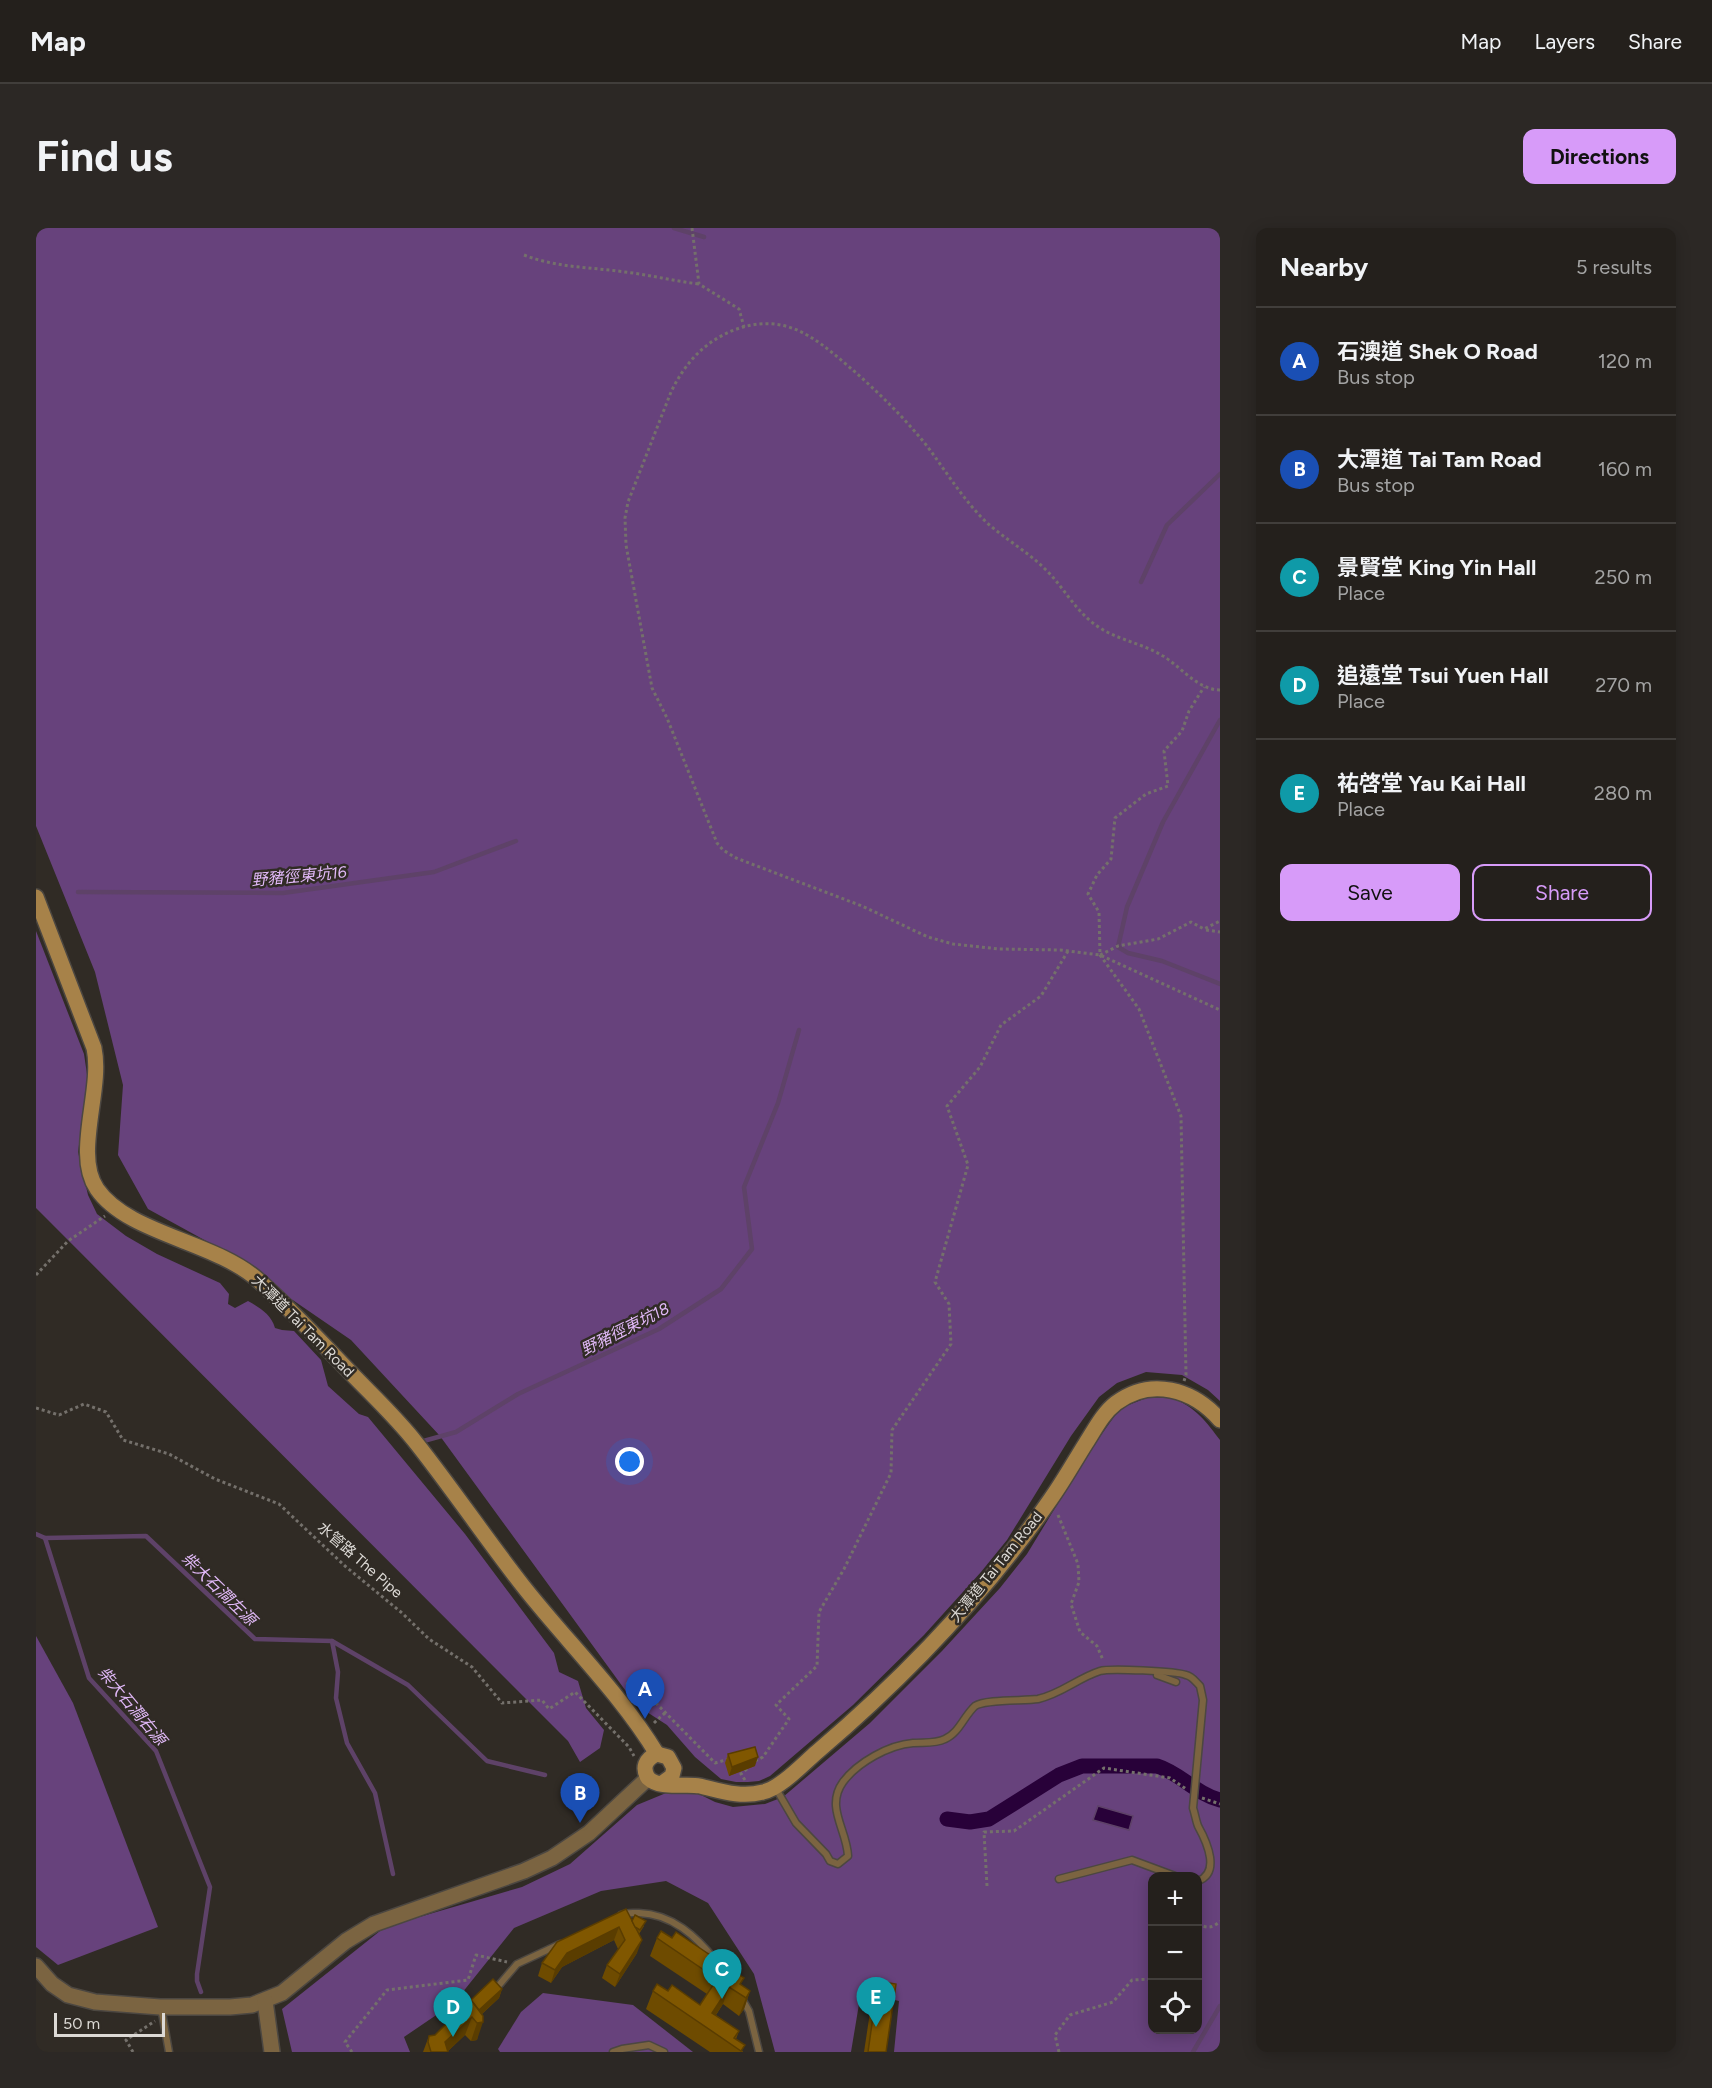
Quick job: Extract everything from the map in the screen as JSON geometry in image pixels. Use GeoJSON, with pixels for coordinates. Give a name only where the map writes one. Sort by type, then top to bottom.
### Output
{"type":"FeatureCollection","features":[{"type":"Feature","properties":{"kind":"main road","name":"大潭道 Tai Tam Road"},"geometry":{"type":"LineString","coordinates":[[36,897],[94,1048],[96,1075],[88,1167],[97,1189],[117,1209],[231,1261],[249,1272],[283,1303],[416,1443],[522,1585],[638,1725],[657,1754]]}},
{"type":"Feature","properties":{"kind":"main road","name":"大潭道 Tai Tam Road"},"geometry":{"type":"LineString","coordinates":[[772,1788],[862,1714],[916,1661],[991,1578],[1050,1500],[1096,1427],[1115,1404],[1127,1396],[1147,1390],[1160,1388],[1180,1391],[1203,1403],[1220,1420]]}},
{"type":"Feature","properties":{"kind":"main road"},"geometry":{"type":"LineString","coordinates":[[697,1786],[688,1774],[664,1755],[652,1756],[645,1764],[645,1774],[655,1781],[697,1786],[734,1794],[749,1794],[772,1788]]}},
{"type":"Feature","properties":{"kind":"main road"},"geometry":{"type":"LineString","coordinates":[[655,1781],[672,1776],[673,1763]]}},
{"type":"Feature","properties":{"kind":"street"},"geometry":{"type":"LineString","coordinates":[[36,1966],[52,1984],[68,1995],[95,2002],[161,2011],[242,2007],[265,2001],[289,1988],[346,1941],[374,1924],[524,1871],[552,1858],[589,1833],[655,1781]]}},
{"type":"Feature","properties":{"kind":"street"},"geometry":{"type":"LineString","coordinates":[[265,2001],[272,2052]]}},
{"type":"Feature","properties":{"kind":"lane"},"geometry":{"type":"LineString","coordinates":[[772,1788],[796,1823],[830,1861],[838,1864],[848,1856],[847,1843],[835,1806],[838,1791],[844,1781],[870,1758],[892,1747],[946,1739],[956,1731],[976,1706],[984,1702],[1038,1699],[1066,1689],[1079,1679],[1108,1669],[1186,1674],[1200,1686],[1203,1700],[1193,1808],[1198,1825],[1215,1851],[1217,1859],[1217,1867],[1212,1874],[1202,1880]]}},
{"type":"Feature","properties":{"kind":"lane"},"geometry":{"type":"LineString","coordinates":[[1149,1672],[1176,1682]]}},
{"type":"Feature","properties":{"kind":"lane"},"geometry":{"type":"LineString","coordinates":[[1059,1879],[1132,1860],[1164,1872]]}},
{"type":"Feature","properties":{"kind":"lane"},"geometry":{"type":"LineString","coordinates":[[617,1917],[627,1912],[655,1914],[679,1924],[704,1946],[722,1970]]}},
{"type":"Feature","properties":{"kind":"lane"},"geometry":{"type":"LineString","coordinates":[[500,1984],[517,1964],[567,1941]]}},
{"type":"Feature","properties":{"kind":"lane"},"geometry":{"type":"LineString","coordinates":[[740,1994],[749,2012],[759,2052]]}},
{"type":"Feature","properties":{"kind":"lane"},"geometry":{"type":"LineString","coordinates":[[161,2011],[169,2052]]}},
{"type":"Feature","properties":{"kind":"lane"},"geometry":{"type":"LineString","coordinates":[[613,2052],[649,2045],[664,2052]]}},
{"type":"Feature","properties":{"kind":"path"},"geometry":{"type":"LineString","coordinates":[[692,228],[699,284]]}},
{"type":"Feature","properties":{"kind":"path"},"geometry":{"type":"LineString","coordinates":[[525,255],[543,263],[627,272],[699,284],[739,309],[744,327]]}},
{"type":"Feature","properties":{"kind":"path"},"geometry":{"type":"LineString","coordinates":[[1220,690],[1204,686],[1162,655],[1111,634],[1086,617],[1044,568],[982,518],[913,429],[879,393],[807,333],[790,326],[763,324],[744,327],[712,341],[685,367],[671,392],[628,502],[624,526],[654,694],[668,718],[717,843],[736,858],[862,906],[923,935],[944,942],[999,949],[1068,951],[1100,955],[1220,1010]]}},
{"type":"Feature","properties":{"kind":"path"},"geometry":{"type":"LineString","coordinates":[[1180,1391],[1186,1375],[1181,1116],[1139,1009],[1100,955],[1099,912],[1088,894],[1097,875],[1112,859],[1115,818],[1146,794],[1168,786],[1164,751],[1182,731],[1189,711],[1204,686]]}},
{"type":"Feature","properties":{"kind":"path"},"geometry":{"type":"LineString","coordinates":[[1204,929],[1220,921]]}},
{"type":"Feature","properties":{"kind":"path"},"geometry":{"type":"LineString","coordinates":[[1100,955],[1119,945],[1158,939],[1191,922],[1204,929],[1220,932]]}},
{"type":"Feature","properties":{"kind":"path"},"geometry":{"type":"LineString","coordinates":[[772,1788],[743,1779],[741,1774],[763,1757],[789,1719],[776,1705],[816,1666],[819,1612],[844,1569],[891,1473],[892,1430],[951,1344],[949,1304],[935,1282],[968,1165],[947,1106],[980,1067],[1001,1025],[1041,996],[1068,951]]}},
{"type":"Feature","properties":{"kind":"path"},"geometry":{"type":"LineString","coordinates":[[36,1275],[68,1241],[117,1209]]}},
{"type":"Feature","properties":{"kind":"path","name":"水管路 The Pipe"},"geometry":{"type":"LineString","coordinates":[[36,1408],[59,1415],[84,1404],[106,1413],[123,1440],[170,1454],[214,1479],[279,1504],[345,1566],[402,1613],[429,1639],[472,1667],[502,1703],[542,1701],[549,1708],[575,1692],[629,1747],[635,1758]]}},
{"type":"Feature","properties":{"kind":"path"},"geometry":{"type":"LineString","coordinates":[[1050,1500],[1063,1524],[1078,1564],[1079,1582],[1071,1604],[1080,1632],[1097,1646],[1108,1669]]}},
{"type":"Feature","properties":{"kind":"path"},"geometry":{"type":"LineString","coordinates":[[620,1680],[650,1697],[715,1763],[732,1758]]}},
{"type":"Feature","properties":{"kind":"path"},"geometry":{"type":"LineString","coordinates":[[652,1725],[666,1712]]}},
{"type":"Feature","properties":{"kind":"path"},"geometry":{"type":"LineString","coordinates":[[752,1756],[763,1757]]}},
{"type":"Feature","properties":{"kind":"path"},"geometry":{"type":"LineString","coordinates":[[987,1886],[984,1832],[1014,1831],[1104,1768],[1170,1778],[1220,1804]]}},
{"type":"Feature","properties":{"kind":"path"},"geometry":{"type":"LineString","coordinates":[[1202,1926],[1214,1927],[1220,1921]]}},
{"type":"Feature","properties":{"kind":"path"},"geometry":{"type":"LineString","coordinates":[[352,2052],[345,2042],[387,1990],[468,1980],[476,1955],[517,1964]]}},
{"type":"Feature","properties":{"kind":"path"},"geometry":{"type":"LineString","coordinates":[[1059,2052],[1055,2035],[1070,2015],[1113,2002],[1132,1980],[1148,1979]]}},
{"type":"Feature","properties":{"kind":"path"},"geometry":{"type":"LineString","coordinates":[[133,2052],[126,2040],[161,2011]]}},
{"type":"Feature","properties":{"kind":"shaded area"},"geometry":{"type":"Polygon","coordinates":[[[36,228],[1220,228],[1220,1401],[1208,1390],[1182,1375],[1146,1372],[1117,1383],[1099,1397],[1071,1436],[1007,1540],[981,1572],[924,1635],[853,1705],[770,1776],[759,1781],[748,1782],[721,1779],[695,1757],[667,1725],[636,1705],[440,1436],[351,1340],[208,1242],[148,1209],[118,1155],[123,1085],[95,972],[36,826],[36,228]]]}},
{"type":"Feature","properties":{"kind":"shaded area"},"geometry":{"type":"Polygon","coordinates":[[[36,931],[84,1054],[88,1081],[78,1152],[88,1195],[97,1214],[126,1236],[157,1254],[220,1283],[229,1294],[228,1304],[235,1308],[248,1301],[257,1306],[268,1315],[275,1328],[294,1331],[321,1360],[328,1386],[359,1414],[368,1417],[465,1534],[554,1653],[559,1672],[578,1681],[586,1708],[604,1730],[600,1748],[580,1762],[568,1741],[36,1208],[36,931]]]}},
{"type":"Feature","properties":{"kind":"shaded area"},"geometry":{"type":"Polygon","coordinates":[[[1149,1397],[1173,1399],[1194,1410],[1220,1440],[1220,2052],[894,2052],[899,2001],[861,1992],[851,2052],[775,2052],[754,1974],[708,1903],[666,1881],[601,1891],[514,1928],[454,2003],[404,2037],[410,2052],[292,2052],[282,2009],[385,1927],[522,1887],[570,1864],[637,1805],[683,1786],[715,1802],[733,1807],[765,1804],[783,1797],[870,1723],[942,1651],[1000,1588],[1027,1554],[1091,1449],[1116,1414],[1126,1406],[1149,1397]]]}},
{"type":"Feature","properties":{"kind":"shaded area"},"geometry":{"type":"Polygon","coordinates":[[[36,1636],[73,1703],[158,1927],[58,1965],[36,1947],[36,1636]]]}},
{"type":"Feature","properties":{"kind":"shaded area"},"geometry":{"type":"Polygon","coordinates":[[[1098,1806],[1133,1816],[1129,1830],[1093,1820],[1098,1806]]]}},
{"type":"Feature","properties":{"kind":"shaded area"},"geometry":{"type":"Polygon","coordinates":[[[543,1993],[633,2005],[693,2052],[500,2052],[498,2049],[521,2012],[543,1993]]]}},
{"type":"Feature","properties":{"kind":"building"},"geometry":{"type":"Polygon","coordinates":[[[755,1747],[758,1757],[732,1767],[728,1754],[755,1747]]]}},
{"type":"Feature","properties":{"kind":"building"},"geometry":{"type":"Polygon","coordinates":[[[626,1909],[642,1940],[620,1974],[607,1965],[625,1940],[619,1927],[567,1953],[555,1970],[542,1963],[557,1942],[626,1909]]]}},
{"type":"Feature","properties":{"kind":"building"},"geometry":{"type":"Polygon","coordinates":[[[635,1915],[646,1921],[640,1930],[632,1921],[635,1915]]]}},
{"type":"Feature","properties":{"kind":"building"},"geometry":{"type":"Polygon","coordinates":[[[661,1931],[672,1938],[676,1932],[744,1978],[740,1984],[750,1991],[746,1998],[729,1987],[712,2013],[739,2031],[734,2038],[745,2045],[741,2051],[653,1991],[657,1984],[668,1991],[672,1985],[700,2005],[717,1979],[657,1938],[661,1931]]]}},
{"type":"Feature","properties":{"kind":"building"},"geometry":{"type":"Polygon","coordinates":[[[493,1979],[502,1989],[479,2010],[471,2000],[493,1979]]]}},
{"type":"Feature","properties":{"kind":"building"},"geometry":{"type":"Polygon","coordinates":[[[878,1981],[896,1984],[886,2052],[868,2052],[878,1981]]]}},
{"type":"Feature","properties":{"kind":"building"},"geometry":{"type":"Polygon","coordinates":[[[471,2000],[483,2016],[483,2022],[477,2023],[472,2017],[445,2042],[448,2052],[431,2052],[429,2036],[435,2035],[463,2007],[465,2001],[471,2000]]]}},
{"type":"Feature","properties":{"kind":"waterway"},"geometry":{"type":"LineString","coordinates":[[674,228],[704,237]]}},
{"type":"Feature","properties":{"kind":"waterway"},"geometry":{"type":"LineString","coordinates":[[1141,582],[1167,525],[1220,474]]}},
{"type":"Feature","properties":{"kind":"waterway"},"geometry":{"type":"LineString","coordinates":[[1220,720],[1163,822],[1127,907],[1118,947],[1128,953],[1162,961],[1220,984]]}},
{"type":"Feature","properties":{"kind":"waterway","name":"野豬徑東坑16"},"geometry":{"type":"LineString","coordinates":[[78,892],[283,893],[434,872],[516,841]]}},
{"type":"Feature","properties":{"kind":"waterway","name":"野豬徑東坑18"},"geometry":{"type":"LineString","coordinates":[[420,1442],[456,1432],[518,1394],[659,1329],[721,1289],[752,1249],[744,1187],[778,1103],[799,1030]]}},
{"type":"Feature","properties":{"kind":"waterway","name":"柴大石澗左源"},"geometry":{"type":"LineString","coordinates":[[36,1534],[45,1538],[146,1536],[255,1639],[332,1641],[408,1685],[487,1761],[545,1775]]}},
{"type":"Feature","properties":{"kind":"waterway","name":"柴大石澗右源"},"geometry":{"type":"LineString","coordinates":[[45,1538],[89,1678],[156,1751],[210,1887],[197,1974],[201,1992]]}},
{"type":"Feature","properties":{"kind":"waterway"},"geometry":{"type":"LineString","coordinates":[[332,1641],[338,1672],[336,1698],[347,1743],[375,1793],[393,1874]]}},
{"type":"Feature","properties":{"kind":"waterway"},"geometry":{"type":"LineString","coordinates":[[947,1819],[970,1822],[989,1819],[1059,1775],[1082,1766],[1157,1766],[1173,1773],[1203,1793],[1220,1800]]}},
{"type":"Feature","properties":{"kind":"waterway"},"geometry":{"type":"LineString","coordinates":[[1193,2052],[1220,2006]]}},
{"type":"Feature","properties":{"kind":"place","name":"石澳道 Shek O Road"},"geometry":{"type":"Point","coordinates":[645,1719]}},
{"type":"Feature","properties":{"kind":"place","name":"大潭道 Tai Tam Road"},"geometry":{"type":"Point","coordinates":[580,1823]}},
{"type":"Feature","properties":{"kind":"place","name":"景賢堂 King Yin Hall"},"geometry":{"type":"Point","coordinates":[722,1999]}},
{"type":"Feature","properties":{"kind":"place","name":"祐啓堂 Yau Kai Hall"},"geometry":{"type":"Point","coordinates":[876,2027]}},
{"type":"Feature","properties":{"kind":"place","name":"追遠堂 Tsui Yuen Hall"},"geometry":{"type":"Point","coordinates":[453,2037]}}]}
